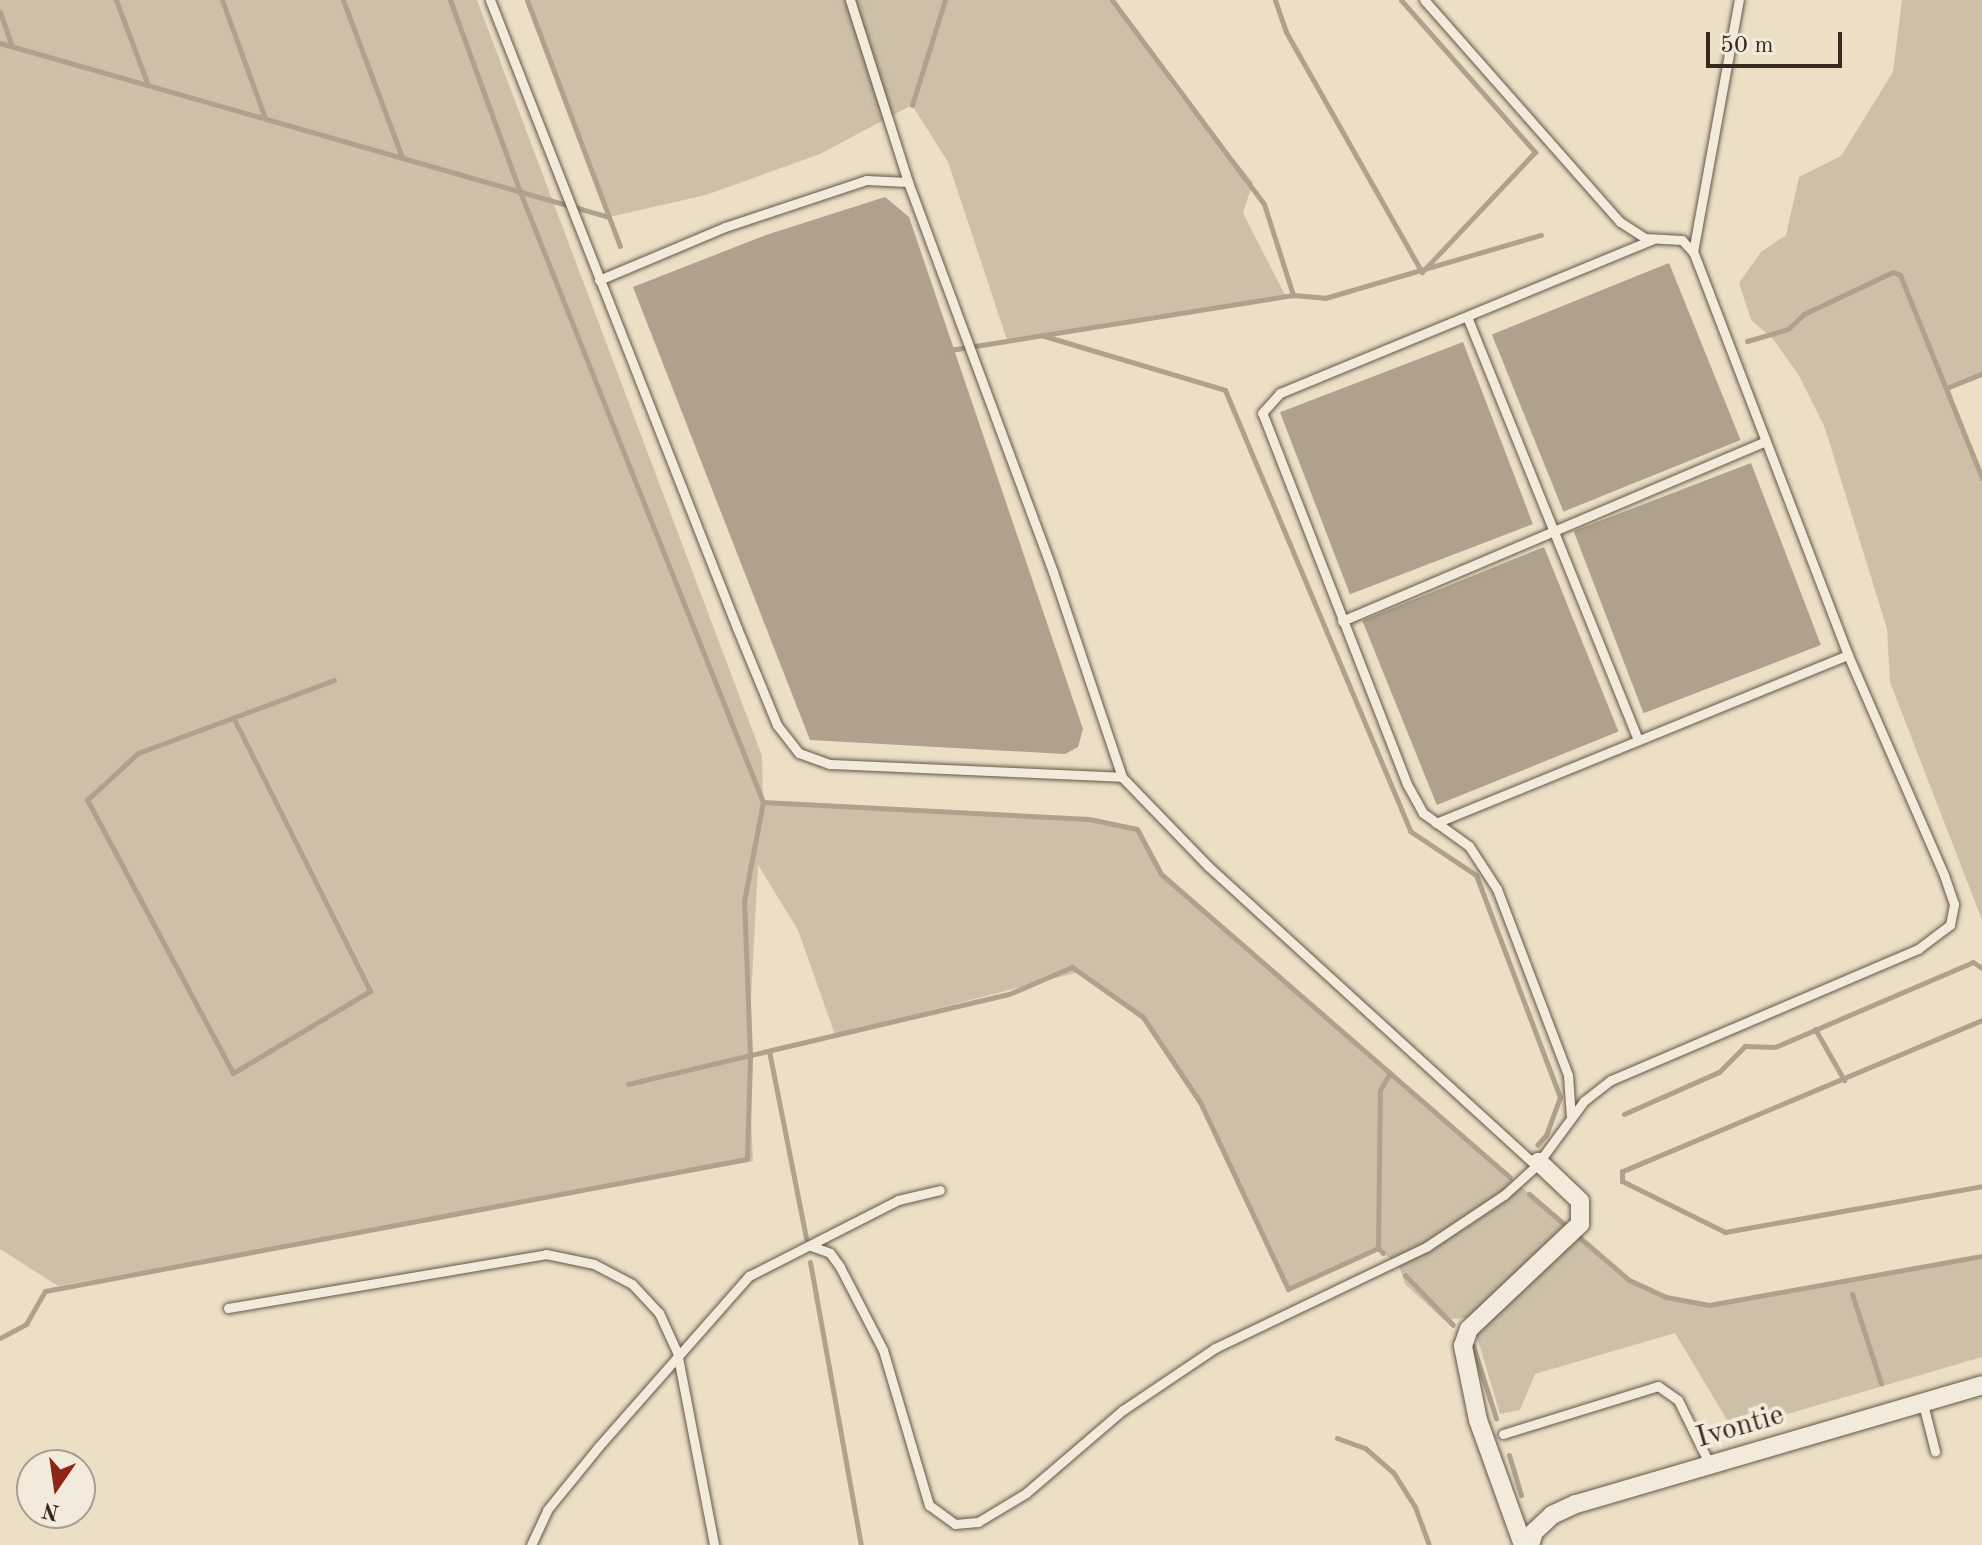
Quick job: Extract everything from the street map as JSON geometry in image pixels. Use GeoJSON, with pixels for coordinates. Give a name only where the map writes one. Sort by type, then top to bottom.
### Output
{"type":"FeatureCollection","features":[{"type":"Feature","properties":{"kind":"street"},"geometry":{"type":"LineString","coordinates":[[1523,1545],[1478,1420],[1463,1346],[1469,1329],[1580,1224],[1580,1201],[1538,1164]]}},
{"type":"Feature","properties":{"kind":"street","name":"Ivontie"},"geometry":{"type":"LineString","coordinates":[[1530,1545],[1534,1532],[1552,1515],[1576,1504],[1982,1385]]}},
{"type":"Feature","properties":{"kind":"lane"},"geometry":{"type":"LineString","coordinates":[[490,0],[777,725],[799,753],[830,764],[1122,777]]}},
{"type":"Feature","properties":{"kind":"lane"},"geometry":{"type":"LineString","coordinates":[[850,0],[908,182],[1053,572],[1122,777],[1208,866],[1538,1164]]}},
{"type":"Feature","properties":{"kind":"lane"},"geometry":{"type":"LineString","coordinates":[[811,1246],[830,1253],[840,1267],[883,1350],[929,1505],[955,1524],[978,1522],[1026,1493],[1123,1410],[1215,1348],[1426,1247],[1504,1195],[1538,1164],[1571,1119],[1611,1080],[1645,1062],[1918,949],[1947,931],[1954,904],[1944,875],[1848,655],[1763,442],[1693,252],[1682,240],[1645,238],[1620,222],[1424,0]]}},
{"type":"Feature","properties":{"kind":"lane"},"geometry":{"type":"LineString","coordinates":[[1693,252],[1739,0]]}},
{"type":"Feature","properties":{"kind":"lane"},"geometry":{"type":"LineString","coordinates":[[599,280],[725,227],[866,180],[908,182]]}},
{"type":"Feature","properties":{"kind":"lane"},"geometry":{"type":"LineString","coordinates":[[1571,1119],[1568,1075],[1497,889],[1469,846],[1423,813],[1407,784],[1264,426],[1266,404],[1280,393],[1468,319],[1656,238]]}},
{"type":"Feature","properties":{"kind":"lane"},"geometry":{"type":"LineString","coordinates":[[1468,319],[1637,738]]}},
{"type":"Feature","properties":{"kind":"lane"},"geometry":{"type":"LineString","coordinates":[[1342,621],[1763,442]]}},
{"type":"Feature","properties":{"kind":"lane"},"geometry":{"type":"LineString","coordinates":[[1436,823],[1637,738],[1848,655]]}},
{"type":"Feature","properties":{"kind":"lane"},"geometry":{"type":"LineString","coordinates":[[531,1545],[547,1510],[677,1352],[749,1276],[898,1200],[940,1190]]}},
{"type":"Feature","properties":{"kind":"lane"},"geometry":{"type":"LineString","coordinates":[[228,1308],[546,1254],[594,1264],[632,1284],[659,1313],[677,1352],[714,1545]]}},
{"type":"Feature","properties":{"kind":"lane"},"geometry":{"type":"LineString","coordinates":[[1503,1434],[1658,1386],[1678,1400],[1710,1465]]}},
{"type":"Feature","properties":{"kind":"lane"},"geometry":{"type":"LineString","coordinates":[[1923,1404],[1935,1451]]}},
{"type":"Feature","properties":{"kind":"shaded area"},"geometry":{"type":"Polygon","coordinates":[[[0,0],[477,0],[762,756],[763,802],[1089,819],[1137,829],[1161,874],[1629,1280],[1666,1297],[1709,1305],[1982,1256],[1982,1357],[1733,1430],[1675,1333],[1535,1374],[1520,1410],[1500,1414],[1471,1317],[1444,1320],[1405,1284],[1399,1266],[1378,1248],[1288,1289],[1200,1102],[1143,1017],[1079,972],[835,1035],[798,930],[758,865],[748,1057],[753,1161],[58,1286],[0,1249],[0,0]]]}},
{"type":"Feature","properties":{"kind":"shaded area"},"geometry":{"type":"Polygon","coordinates":[[[527,0],[1112,0],[1179,95],[1253,182],[1243,213],[1286,297],[1007,340],[948,162],[912,105],[820,154],[706,195],[609,217],[527,0]]]}},
{"type":"Feature","properties":{"kind":"shaded area"},"geometry":{"type":"Polygon","coordinates":[[[1902,0],[1982,0],[1982,374],[1949,387],[1982,478],[1982,920],[1890,682],[1887,629],[1825,428],[1798,374],[1773,339],[1751,320],[1739,283],[1761,252],[1786,235],[1799,177],[1841,156],[1893,72],[1902,0]]]}},
{"type":"Feature","properties":{"kind":"shaded area"},"geometry":{"type":"Polygon","coordinates":[[[885,197],[909,217],[1083,729],[1078,747],[1065,754],[810,740],[633,287],[766,235],[885,197]]]}},
{"type":"Feature","properties":{"kind":"shaded area"},"geometry":{"type":"Polygon","coordinates":[[[1669,263],[1741,440],[1563,512],[1492,335],[1669,263]]]}},
{"type":"Feature","properties":{"kind":"shaded area"},"geometry":{"type":"Polygon","coordinates":[[[1463,342],[1533,524],[1350,594],[1280,412],[1463,342]]]}},
{"type":"Feature","properties":{"kind":"shaded area"},"geometry":{"type":"Polygon","coordinates":[[[1751,463],[1821,645],[1644,713],[1574,531],[1751,463]]]}},
{"type":"Feature","properties":{"kind":"shaded area"},"geometry":{"type":"Polygon","coordinates":[[[1544,547],[1619,732],[1437,805],[1362,620],[1544,547]]]}},
{"type":"Feature","properties":{"kind":"waterway"},"geometry":{"type":"LineString","coordinates":[[116,0],[148,85]]}},
{"type":"Feature","properties":{"kind":"waterway"},"geometry":{"type":"LineString","coordinates":[[222,0],[265,118]]}},
{"type":"Feature","properties":{"kind":"waterway"},"geometry":{"type":"LineString","coordinates":[[343,0],[402,157]]}},
{"type":"Feature","properties":{"kind":"waterway"},"geometry":{"type":"LineString","coordinates":[[0,1338],[26,1324],[45,1291],[747,1159],[750,1055],[744,901],[763,802],[520,192],[450,0]]}},
{"type":"Feature","properties":{"kind":"waterway"},"geometry":{"type":"LineString","coordinates":[[527,0],[620,246]]}},
{"type":"Feature","properties":{"kind":"waterway"},"geometry":{"type":"LineString","coordinates":[[912,105],[945,0]]}},
{"type":"Feature","properties":{"kind":"waterway"},"geometry":{"type":"LineString","coordinates":[[1112,0],[1264,204],[1293,295]]}},
{"type":"Feature","properties":{"kind":"waterway"},"geometry":{"type":"LineString","coordinates":[[1275,0],[1286,32],[1422,272]]}},
{"type":"Feature","properties":{"kind":"waterway"},"geometry":{"type":"LineString","coordinates":[[1401,0],[1535,152],[1423,271]]}},
{"type":"Feature","properties":{"kind":"waterway"},"geometry":{"type":"LineString","coordinates":[[0,12],[12,46]]}},
{"type":"Feature","properties":{"kind":"waterway"},"geometry":{"type":"LineString","coordinates":[[0,43],[609,217]]}},
{"type":"Feature","properties":{"kind":"waterway"},"geometry":{"type":"LineString","coordinates":[[950,350],[1293,295],[1325,298],[1541,235]]}},
{"type":"Feature","properties":{"kind":"waterway"},"geometry":{"type":"LineString","coordinates":[[1747,341],[1788,329],[1804,314],[1893,272],[1900,275],[1982,478]]}},
{"type":"Feature","properties":{"kind":"waterway"},"geometry":{"type":"LineString","coordinates":[[1041,335],[1225,390],[1410,831],[1476,875],[1560,1097],[1546,1135],[1537,1145]]}},
{"type":"Feature","properties":{"kind":"waterway"},"geometry":{"type":"LineString","coordinates":[[1949,387],[1982,374]]}},
{"type":"Feature","properties":{"kind":"waterway"},"geometry":{"type":"LineString","coordinates":[[235,721],[370,991],[233,1073],[87,800],[138,753],[334,680]]}},
{"type":"Feature","properties":{"kind":"waterway"},"geometry":{"type":"LineString","coordinates":[[763,802],[1089,819],[1137,829],[1161,874],[1510,1177]]}},
{"type":"Feature","properties":{"kind":"waterway"},"geometry":{"type":"LineString","coordinates":[[1624,1114],[1719,1072],[1745,1046],[1775,1047],[1973,962],[1982,968]]}},
{"type":"Feature","properties":{"kind":"waterway"},"geometry":{"type":"LineString","coordinates":[[628,1084],[1009,994],[1072,967],[1143,1017],[1200,1102],[1288,1289],[1378,1248]]}},
{"type":"Feature","properties":{"kind":"waterway"},"geometry":{"type":"LineString","coordinates":[[1982,1020],[1622,1171],[1622,1181],[1725,1232],[1982,1186]]}},
{"type":"Feature","properties":{"kind":"waterway"},"geometry":{"type":"LineString","coordinates":[[1815,1029],[1844,1080]]}},
{"type":"Feature","properties":{"kind":"waterway"},"geometry":{"type":"LineString","coordinates":[[769,1051],[806,1238]]}},
{"type":"Feature","properties":{"kind":"waterway"},"geometry":{"type":"LineString","coordinates":[[1383,1253],[1378,1248],[1380,1090],[1390,1073]]}},
{"type":"Feature","properties":{"kind":"waterway"},"geometry":{"type":"LineString","coordinates":[[1529,1194],[1629,1280],[1666,1297],[1709,1305],[1982,1256]]}},
{"type":"Feature","properties":{"kind":"waterway"},"geometry":{"type":"LineString","coordinates":[[810,1262],[861,1545]]}},
{"type":"Feature","properties":{"kind":"waterway"},"geometry":{"type":"LineString","coordinates":[[1405,1275],[1453,1325]]}},
{"type":"Feature","properties":{"kind":"waterway"},"geometry":{"type":"LineString","coordinates":[[1852,1294],[1881,1383]]}},
{"type":"Feature","properties":{"kind":"waterway"},"geometry":{"type":"LineString","coordinates":[[1473,1346],[1496,1418]]}},
{"type":"Feature","properties":{"kind":"waterway"},"geometry":{"type":"LineString","coordinates":[[1337,1438],[1365,1448],[1393,1472],[1415,1507],[1429,1545]]}},
{"type":"Feature","properties":{"kind":"waterway"},"geometry":{"type":"LineString","coordinates":[[1509,1455],[1521,1495]]}}]}
